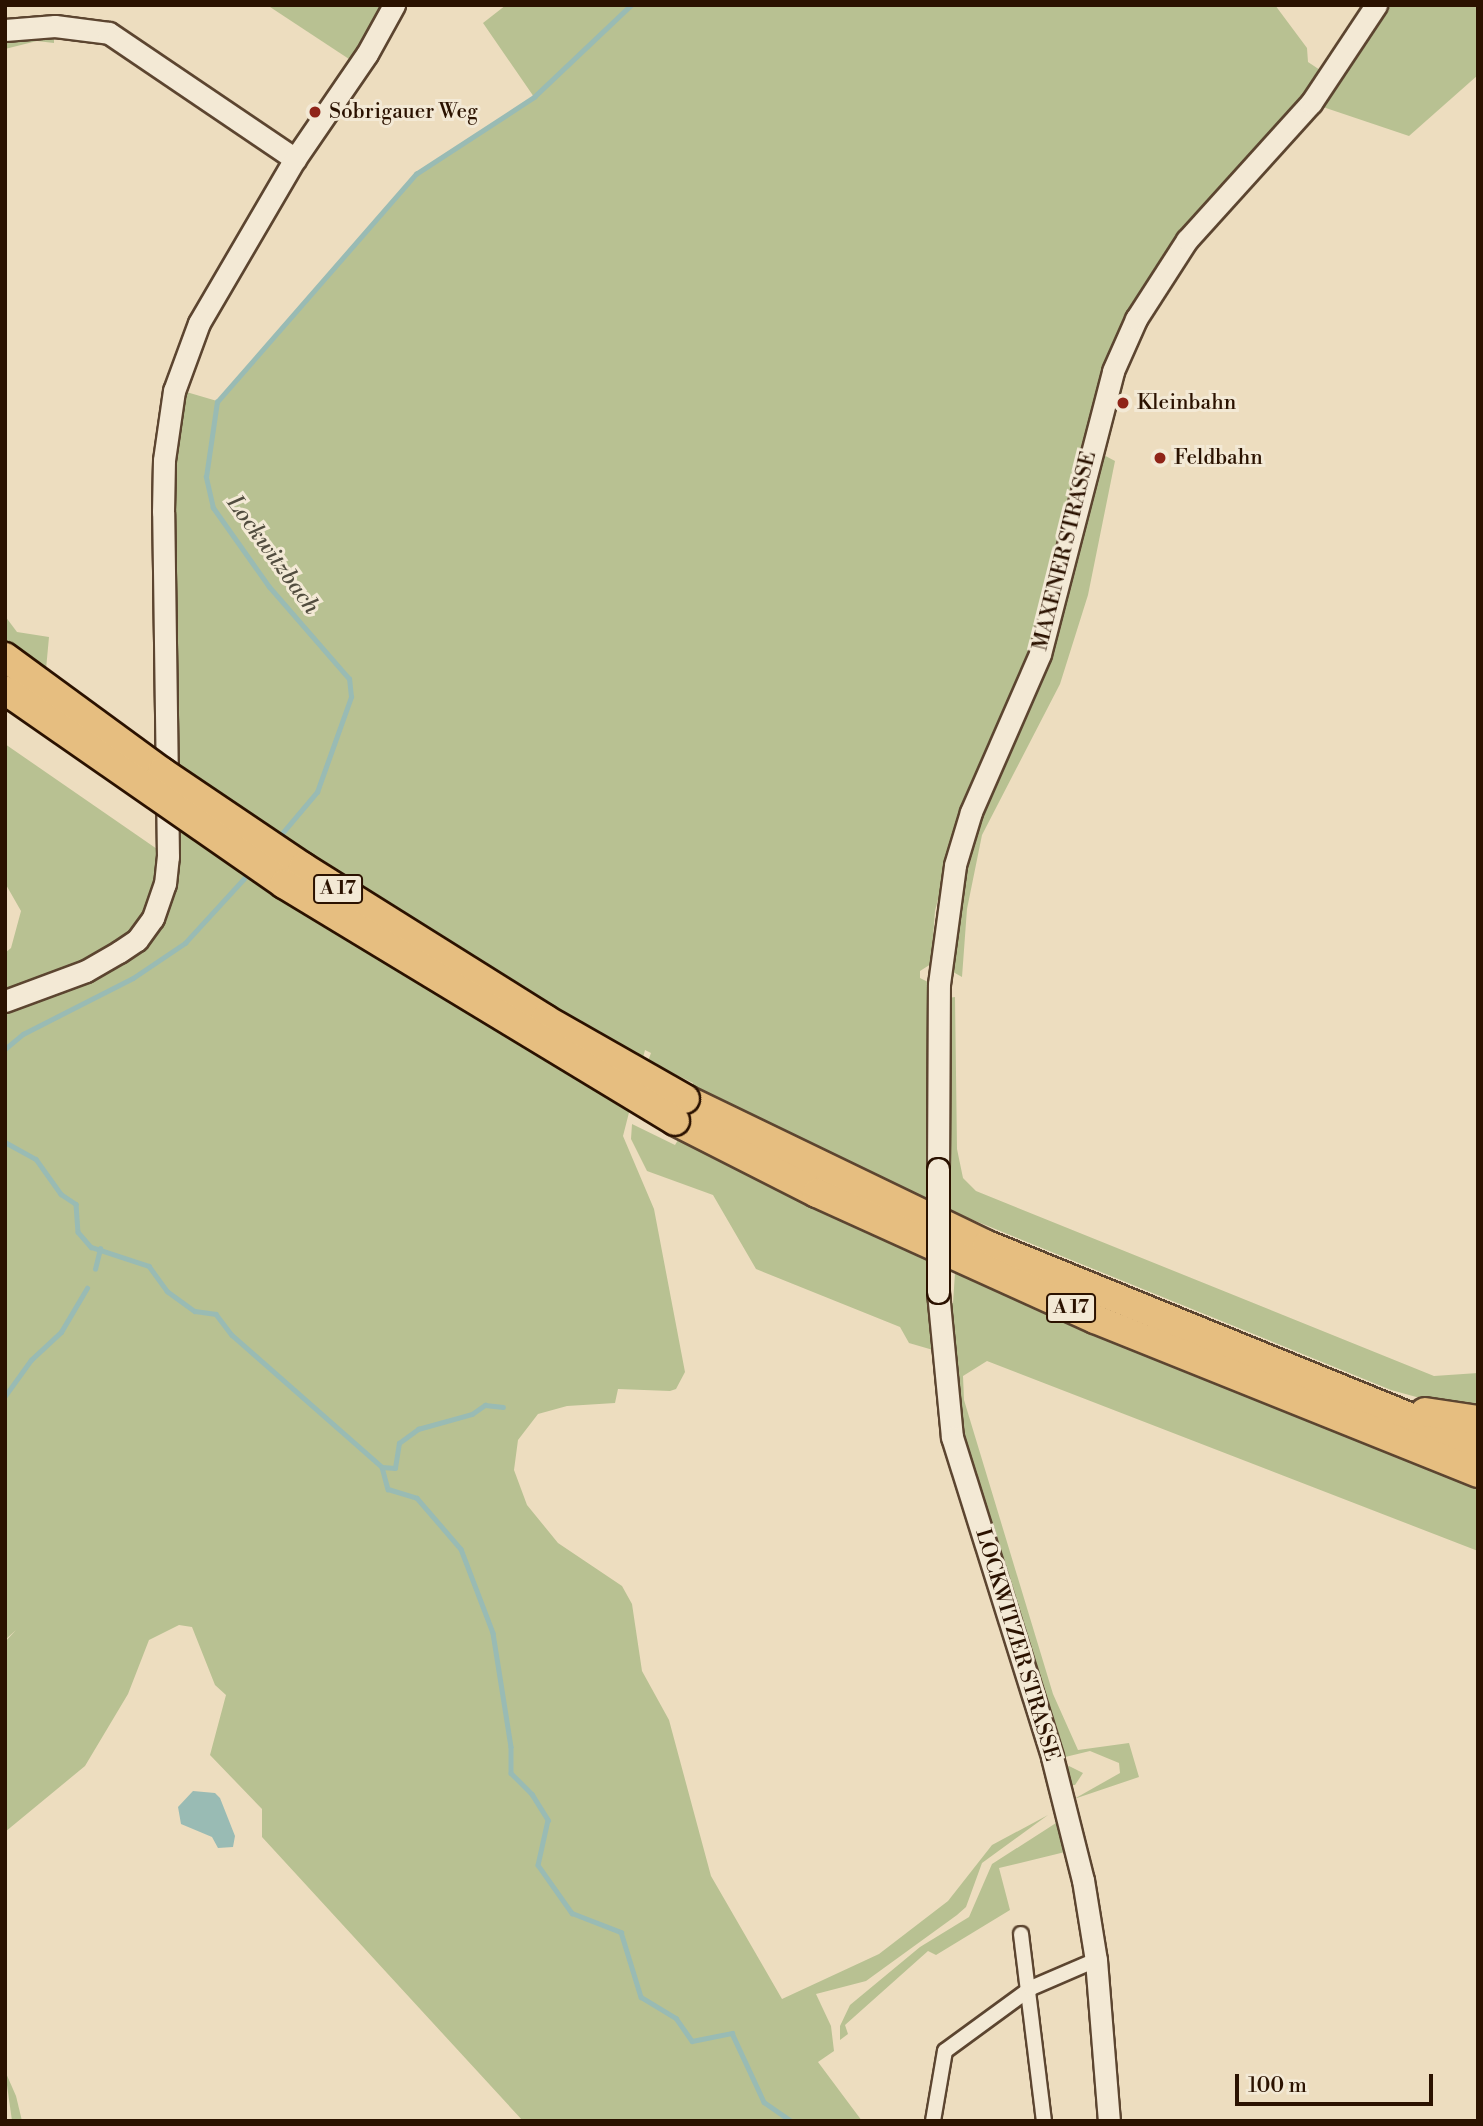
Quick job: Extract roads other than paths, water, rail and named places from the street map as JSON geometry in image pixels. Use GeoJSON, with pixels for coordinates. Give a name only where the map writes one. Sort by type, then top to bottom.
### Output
{"type":"FeatureCollection","features":[{"type":"Feature","properties":{"kind":"highway","name":"A 17"},"geometry":{"type":"LineString","coordinates":[[5,657],[162,772],[303,867],[545,1019],[680,1110],[977,1240],[1478,1445]]}},
{"type":"Feature","properties":{"kind":"highway","name":"A 17"},"geometry":{"type":"LineString","coordinates":[[5,690],[284,884],[680,1110],[817,1193],[1095,1319],[1478,1473]]}},
{"type":"Feature","properties":{"kind":"highway"},"geometry":{"type":"LineString","coordinates":[[1377,1405],[1478,1420]]}},
{"type":"Feature","properties":{"kind":"street"},"geometry":{"type":"LineString","coordinates":[[5,1001],[86,971],[137,940],[153,918],[165,884],[163,512],[168,416],[184,356],[200,323],[295,159],[367,54],[394,5]]}},
{"type":"Feature","properties":{"kind":"street","name":"MAXENER STRASSE"},"geometry":{"type":"LineString","coordinates":[[938,1168],[939,984],[955,864],[971,812],[1040,653],[1113,372],[1136,319],[1187,240],[1311,103],[1376,5]]}},
{"type":"Feature","properties":{"kind":"street"},"geometry":{"type":"LineString","coordinates":[[5,30],[55,26],[109,33],[295,159]]}},
{"type":"Feature","properties":{"kind":"street","name":"LOCKWITZER STRASSE"},"geometry":{"type":"LineString","coordinates":[[938,1168],[938,1293],[952,1437],[1066,1804],[1096,1961],[1109,2121]]}},
{"type":"Feature","properties":{"kind":"street"},"geometry":{"type":"LineString","coordinates":[[1021,1934],[1031,1988],[1044,2121]]}},
{"type":"Feature","properties":{"kind":"street"},"geometry":{"type":"LineString","coordinates":[[933,2121],[945,2051],[1031,1988],[1096,1961]]}},
{"type":"Feature","properties":{"kind":"water"},"geometry":{"type":"Polygon","coordinates":[[[193,1791],[215,1793],[220,1798],[235,1836],[233,1847],[218,1848],[212,1837],[181,1824],[178,1807],[193,1791]]]}},
{"type":"Feature","properties":{"kind":"waterway","name":"Lockwitzbach"},"geometry":{"type":"LineString","coordinates":[[279,837],[317,792],[351,697],[349,679],[269,587],[213,508],[206,477],[217,402],[416,174],[534,97],[631,5]]}},
{"type":"Feature","properties":{"kind":"waterway","name":"Lockwitzbach"},"geometry":{"type":"LineString","coordinates":[[5,1049],[23,1034],[133,978],[185,943],[251,871]]}},
{"type":"Feature","properties":{"kind":"waterway"},"geometry":{"type":"LineString","coordinates":[[5,1142],[36,1159],[61,1194],[76,1204],[78,1232],[91,1247],[149,1266],[167,1291],[195,1311],[216,1314],[232,1335],[382,1467],[388,1489],[417,1498],[461,1549],[493,1633],[511,1747],[511,1773],[532,1794],[548,1820],[538,1865],[572,1913],[621,1932],[641,1997],[676,2018],[692,2041],[732,2033],[764,2102],[791,2121]]}},
{"type":"Feature","properties":{"kind":"waterway"},"geometry":{"type":"LineString","coordinates":[[95,1269],[100,1249]]}},
{"type":"Feature","properties":{"kind":"waterway"},"geometry":{"type":"LineString","coordinates":[[5,1396],[31,1360],[61,1332],[87,1288]]}},
{"type":"Feature","properties":{"kind":"waterway"},"geometry":{"type":"LineString","coordinates":[[382,1467],[395,1468],[399,1443],[418,1429],[472,1414],[485,1405],[503,1407]]}},
{"type":"Feature","properties":{"kind":"place","name":"Sobrigauer Weg"},"geometry":{"type":"Point","coordinates":[315,112]}},
{"type":"Feature","properties":{"kind":"place","name":"Kleinbahn"},"geometry":{"type":"Point","coordinates":[1123,403]}},
{"type":"Feature","properties":{"kind":"place","name":"Feldbahn"},"geometry":{"type":"Point","coordinates":[1160,458]}}]}
